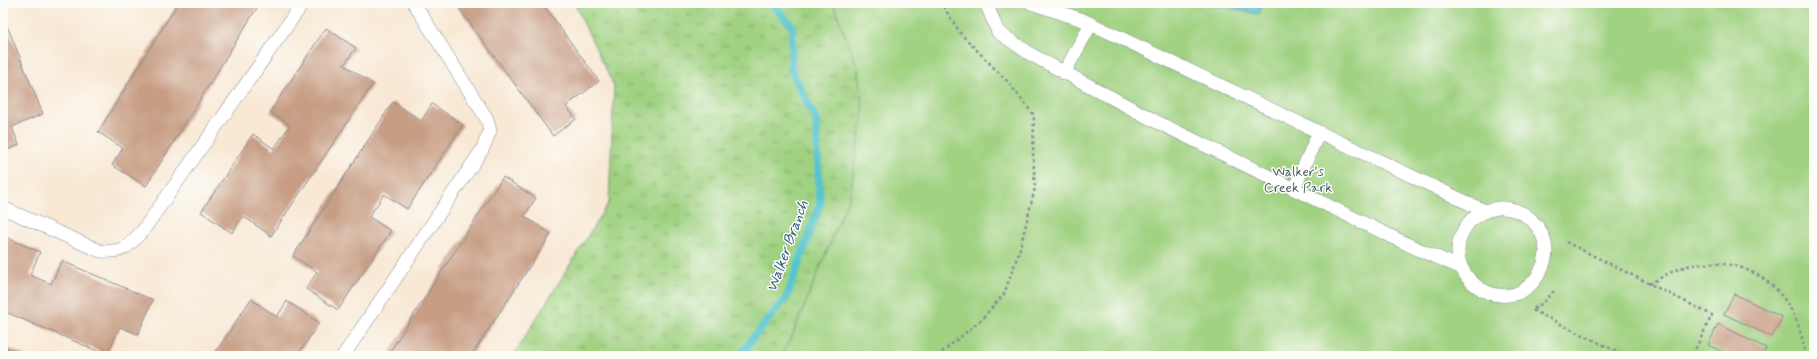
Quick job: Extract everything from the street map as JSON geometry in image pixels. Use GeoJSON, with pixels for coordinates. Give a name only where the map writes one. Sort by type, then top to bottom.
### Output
{"type":"FeatureCollection","features":[{"type":"Feature","properties":{"kind":"lane"},"geometry":{"type":"LineString","coordinates":[[3,208],[100,251],[115,252],[130,244],[144,229],[303,3]]}},
{"type":"Feature","properties":{"kind":"lane"},"geometry":{"type":"LineString","coordinates":[[342,356],[482,150],[490,131],[487,119],[414,3]]}},
{"type":"Feature","properties":{"kind":"lane"},"geometry":{"type":"LineString","coordinates":[[986,3],[998,32],[1032,56],[1157,122],[1294,189],[1462,268]]}},
{"type":"Feature","properties":{"kind":"lane"},"geometry":{"type":"LineString","coordinates":[[1031,3],[1091,24],[1485,211]]}},
{"type":"Feature","properties":{"kind":"lane"},"geometry":{"type":"LineString","coordinates":[[1064,73],[1091,24]]}},
{"type":"Feature","properties":{"kind":"lane"},"geometry":{"type":"LineString","coordinates":[[1294,189],[1319,132]]}},
{"type":"Feature","properties":{"kind":"lane"},"geometry":{"type":"LineString","coordinates":[[1502,208],[1519,211],[1533,220],[1543,234],[1546,252],[1543,268],[1533,283],[1519,292],[1502,295],[1485,292],[1471,283],[1462,268],[1458,251],[1461,235],[1471,220],[1485,211],[1502,208]]}},
{"type":"Feature","properties":{"kind":"path"},"geometry":{"type":"LineString","coordinates":[[937,356],[980,321],[1004,294],[1019,252],[1035,188],[1033,154],[1034,115],[1008,82],[961,34],[941,3]]}},
{"type":"Feature","properties":{"kind":"path"},"geometry":{"type":"LineString","coordinates":[[1565,248],[1564,241],[1712,315],[1692,356]]}},
{"type":"Feature","properties":{"kind":"path"},"geometry":{"type":"LineString","coordinates":[[1649,284],[1687,266],[1706,263],[1725,264],[1744,269],[1766,281],[1776,289],[1788,304],[1798,321],[1803,339],[1805,356]]}},
{"type":"Feature","properties":{"kind":"path"},"geometry":{"type":"LineString","coordinates":[[1557,286],[1544,302],[1532,310],[1626,356]]}},
{"type":"Feature","properties":{"kind":"green space"},"geometry":{"type":"Polygon","coordinates":[[[574,3],[833,3],[858,70],[863,112],[850,195],[790,341],[781,356],[513,356],[609,202],[614,86],[574,3]]]}},
{"type":"Feature","properties":{"kind":"green space","name":"Walker's Creek Park"},"geometry":{"type":"Polygon","coordinates":[[[833,3],[1814,3],[1814,356],[781,356],[790,341],[850,195],[863,112],[858,70],[833,3]]]}},
{"type":"Feature","properties":{"kind":"water"},"geometry":{"type":"Polygon","coordinates":[[[1203,3],[1264,3],[1259,14],[1203,3]]]}},
{"type":"Feature","properties":{"kind":"building"},"geometry":{"type":"Polygon","coordinates":[[[178,3],[260,3],[146,186],[112,165],[123,148],[98,132],[178,3]]]}},
{"type":"Feature","properties":{"kind":"building"},"geometry":{"type":"Polygon","coordinates":[[[455,3],[542,3],[599,81],[566,106],[576,119],[553,136],[455,3]]]}},
{"type":"Feature","properties":{"kind":"building"},"geometry":{"type":"Polygon","coordinates":[[[3,16],[43,114],[12,127],[19,145],[3,152],[3,16]]]}},
{"type":"Feature","properties":{"kind":"building"},"geometry":{"type":"Polygon","coordinates":[[[326,28],[356,48],[344,65],[373,84],[271,236],[243,216],[232,233],[201,212],[253,134],[274,149],[290,125],[270,112],[326,28]]]}},
{"type":"Feature","properties":{"kind":"building"},"geometry":{"type":"Polygon","coordinates":[[[393,102],[421,121],[432,104],[463,125],[407,209],[384,194],[369,217],[391,231],[338,310],[306,289],[317,272],[293,256],[393,102]]]}},
{"type":"Feature","properties":{"kind":"building"},"geometry":{"type":"Polygon","coordinates":[[[503,177],[536,198],[524,216],[551,234],[471,356],[387,356],[503,177]]]}},
{"type":"Feature","properties":{"kind":"building"},"geometry":{"type":"Polygon","coordinates":[[[3,236],[40,252],[30,275],[51,284],[62,261],[153,300],[138,334],[120,327],[107,355],[3,311],[3,236]]]}},
{"type":"Feature","properties":{"kind":"building"},"geometry":{"type":"Polygon","coordinates":[[[1734,294],[1782,317],[1772,337],[1724,314],[1734,294]]]}},
{"type":"Feature","properties":{"kind":"building"},"geometry":{"type":"Polygon","coordinates":[[[251,299],[277,317],[287,301],[319,323],[297,356],[213,356],[251,299]]]}},
{"type":"Feature","properties":{"kind":"building"},"geometry":{"type":"Polygon","coordinates":[[[1718,324],[1766,348],[1762,356],[1732,356],[1708,345],[1718,324]]]}},
{"type":"Feature","properties":{"kind":"building"},"geometry":{"type":"Polygon","coordinates":[[[3,346],[26,356],[3,356],[3,346]]]}},
{"type":"Feature","properties":{"kind":"waterway","name":"Walker Branch"},"geometry":{"type":"LineString","coordinates":[[741,356],[752,339],[787,297],[820,204],[816,120],[791,69],[793,27],[771,3]]}}]}
